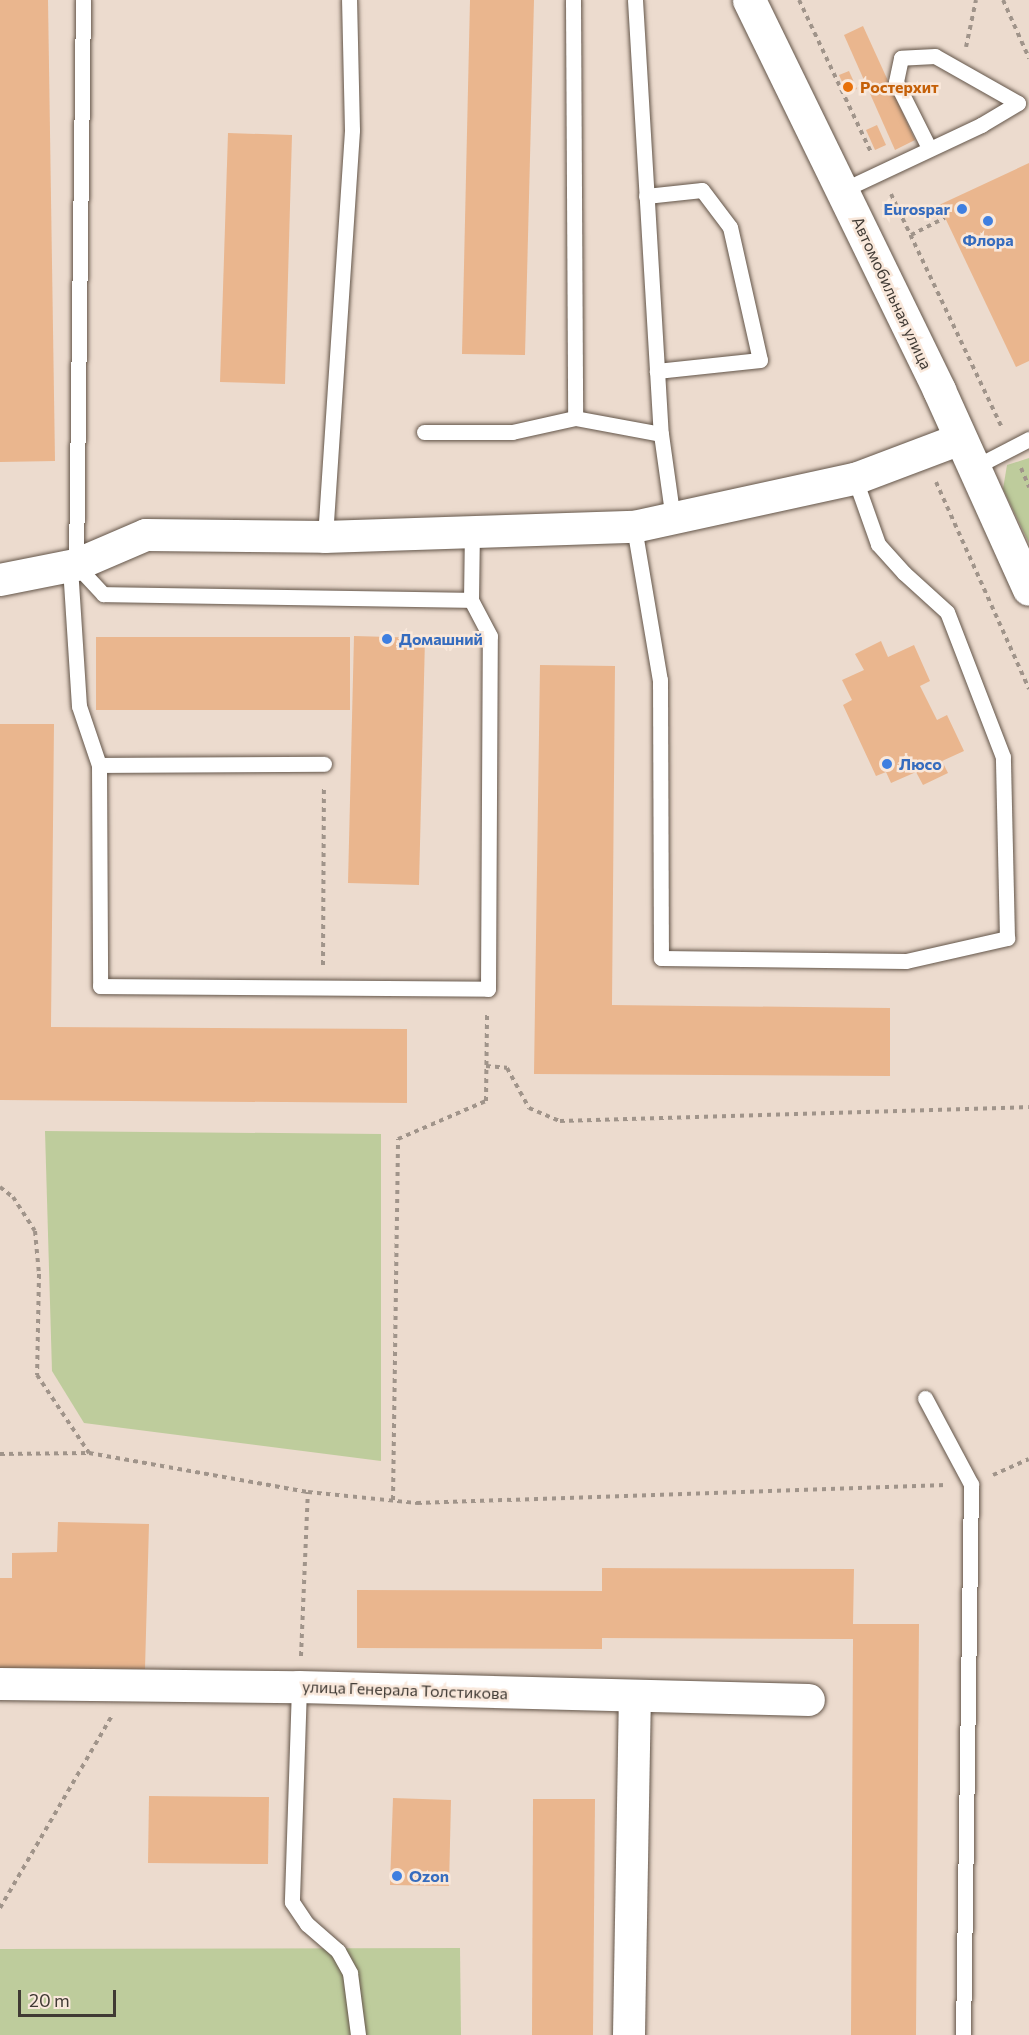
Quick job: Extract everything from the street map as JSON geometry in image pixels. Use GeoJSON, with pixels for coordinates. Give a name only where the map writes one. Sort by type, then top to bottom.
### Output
{"type":"FeatureCollection","features":[{"type":"Feature","properties":{"kind":"street","name":"Автомобильная улица"},"geometry":{"type":"LineString","coordinates":[[749,0],[843,190],[968,453],[1029,589]]}},
{"type":"Feature","properties":{"kind":"street"},"geometry":{"type":"LineString","coordinates":[[0,580],[72,566],[146,536],[325,537],[472,530],[634,527],[855,479],[924,455],[968,453]]}},
{"type":"Feature","properties":{"kind":"street","name":"улица Генерала Толстикова"},"geometry":{"type":"LineString","coordinates":[[0,1684],[299,1687],[809,1700]]}},
{"type":"Feature","properties":{"kind":"street"},"geometry":{"type":"LineString","coordinates":[[629,2035],[635,1697]]}},
{"type":"Feature","properties":{"kind":"lane"},"geometry":{"type":"LineString","coordinates":[[83,0],[72,566],[79,706],[99,765],[100,986],[488,989],[490,636],[471,600],[472,530]]}},
{"type":"Feature","properties":{"kind":"lane"},"geometry":{"type":"LineString","coordinates":[[325,537],[352,130],[350,0]]}},
{"type":"Feature","properties":{"kind":"lane"},"geometry":{"type":"LineString","coordinates":[[573,0],[575,418]]}},
{"type":"Feature","properties":{"kind":"lane"},"geometry":{"type":"LineString","coordinates":[[635,0],[661,434],[673,519]]}},
{"type":"Feature","properties":{"kind":"lane"},"geometry":{"type":"LineString","coordinates":[[843,190],[929,148],[1018,103],[935,56],[901,58],[896,82],[929,148]]}},
{"type":"Feature","properties":{"kind":"lane"},"geometry":{"type":"LineString","coordinates":[[646,196],[702,190],[730,227],[760,360],[657,371]]}},
{"type":"Feature","properties":{"kind":"lane"},"geometry":{"type":"LineString","coordinates":[[424,432],[512,432],[575,418],[661,434]]}},
{"type":"Feature","properties":{"kind":"lane"},"geometry":{"type":"LineString","coordinates":[[968,453],[1011,446],[1029,439]]}},
{"type":"Feature","properties":{"kind":"lane"},"geometry":{"type":"LineString","coordinates":[[634,527],[660,680],[661,958],[906,961],[1007,938],[1003,757],[947,612],[904,573],[879,544],[855,479]]}},
{"type":"Feature","properties":{"kind":"lane"},"geometry":{"type":"LineString","coordinates":[[72,566],[103,594],[471,600]]}},
{"type":"Feature","properties":{"kind":"lane"},"geometry":{"type":"LineString","coordinates":[[99,765],[324,764]]}},
{"type":"Feature","properties":{"kind":"lane"},"geometry":{"type":"LineString","coordinates":[[925,1398],[971,1485],[963,2035]]}},
{"type":"Feature","properties":{"kind":"lane"},"geometry":{"type":"LineString","coordinates":[[299,1687],[292,1902],[307,1924],[338,1951],[350,1973],[358,2035]]}},
{"type":"Feature","properties":{"kind":"path"},"geometry":{"type":"LineString","coordinates":[[799,0],[880,172],[912,234],[1029,487]]}},
{"type":"Feature","properties":{"kind":"path"},"geometry":{"type":"LineString","coordinates":[[961,71],[976,0]]}},
{"type":"Feature","properties":{"kind":"path"},"geometry":{"type":"LineString","coordinates":[[1003,0],[1029,58]]}},
{"type":"Feature","properties":{"kind":"path"},"geometry":{"type":"LineString","coordinates":[[912,234],[945,218]]}},
{"type":"Feature","properties":{"kind":"path"},"geometry":{"type":"LineString","coordinates":[[924,455],[1029,689]]}},
{"type":"Feature","properties":{"kind":"path"},"geometry":{"type":"LineString","coordinates":[[322,987],[324,764]]}},
{"type":"Feature","properties":{"kind":"path"},"geometry":{"type":"LineString","coordinates":[[393,1500],[398,1139],[486,1101],[488,989]]}},
{"type":"Feature","properties":{"kind":"path"},"geometry":{"type":"LineString","coordinates":[[486,1066],[507,1068],[529,1108],[560,1121],[1029,1107]]}},
{"type":"Feature","properties":{"kind":"path"},"geometry":{"type":"LineString","coordinates":[[0,1187],[13,1197],[35,1231],[39,1274],[37,1375],[89,1453]]}},
{"type":"Feature","properties":{"kind":"path"},"geometry":{"type":"LineString","coordinates":[[0,1454],[89,1453],[308,1492],[429,1503],[971,1485],[1029,1459]]}},
{"type":"Feature","properties":{"kind":"path"},"geometry":{"type":"LineString","coordinates":[[299,1687],[308,1492]]}},
{"type":"Feature","properties":{"kind":"path"},"geometry":{"type":"LineString","coordinates":[[0,1908],[130,1685]]}},
{"type":"Feature","properties":{"kind":"green space"},"geometry":{"type":"Polygon","coordinates":[[[1029,458],[1029,543],[1003,489],[1007,465],[1029,458]]]}},
{"type":"Feature","properties":{"kind":"green space"},"geometry":{"type":"Polygon","coordinates":[[[45,1131],[381,1134],[381,1461],[84,1423],[52,1371],[45,1131]]]}},
{"type":"Feature","properties":{"kind":"green space"},"geometry":{"type":"Polygon","coordinates":[[[460,1948],[461,2035],[0,2035],[0,1949],[460,1948]]]}},
{"type":"Feature","properties":{"kind":"building"},"geometry":{"type":"Polygon","coordinates":[[[0,0],[48,0],[55,461],[0,462],[0,0]]]}},
{"type":"Feature","properties":{"kind":"building"},"geometry":{"type":"Polygon","coordinates":[[[470,0],[534,0],[525,355],[462,354],[470,0]]]}},
{"type":"Feature","properties":{"kind":"building"},"geometry":{"type":"Polygon","coordinates":[[[863,26],[915,140],[895,150],[844,35],[863,26]]]}},
{"type":"Feature","properties":{"kind":"building"},"geometry":{"type":"Polygon","coordinates":[[[849,71],[857,89],[847,93],[839,75],[849,71]]]}},
{"type":"Feature","properties":{"kind":"building"},"geometry":{"type":"Polygon","coordinates":[[[877,125],[886,145],[875,150],[866,130],[877,125]]]}},
{"type":"Feature","properties":{"kind":"building"},"geometry":{"type":"Polygon","coordinates":[[[228,133],[292,135],[285,384],[220,382],[228,133]]]}},
{"type":"Feature","properties":{"kind":"building"},"geometry":{"type":"Polygon","coordinates":[[[1029,163],[1029,361],[1016,367],[939,205],[1029,163]]]}},
{"type":"Feature","properties":{"kind":"building"},"geometry":{"type":"Polygon","coordinates":[[[354,636],[425,638],[419,885],[348,883],[354,636]]]}},
{"type":"Feature","properties":{"kind":"building"},"geometry":{"type":"Polygon","coordinates":[[[96,637],[350,637],[350,710],[96,710],[96,637]]]}},
{"type":"Feature","properties":{"kind":"building"},"geometry":{"type":"Polygon","coordinates":[[[881,641],[888,657],[914,645],[930,681],[920,686],[937,720],[947,715],[964,751],[942,761],[948,773],[923,785],[916,772],[891,783],[886,772],[876,776],[843,705],[852,700],[842,680],[864,670],[855,654],[881,641]]]}},
{"type":"Feature","properties":{"kind":"building"},"geometry":{"type":"Polygon","coordinates":[[[540,665],[615,666],[612,1005],[890,1008],[890,1076],[534,1074],[540,665]]]}},
{"type":"Feature","properties":{"kind":"building"},"geometry":{"type":"Polygon","coordinates":[[[0,724],[54,724],[51,1027],[407,1029],[407,1103],[0,1100],[0,724]]]}},
{"type":"Feature","properties":{"kind":"building"},"geometry":{"type":"Polygon","coordinates":[[[58,1522],[149,1524],[145,1669],[0,1668],[0,1578],[12,1578],[12,1553],[57,1552],[58,1522]]]}},
{"type":"Feature","properties":{"kind":"building"},"geometry":{"type":"Polygon","coordinates":[[[602,1568],[854,1569],[853,1624],[919,1624],[916,2035],[851,2035],[853,1639],[602,1638],[602,1649],[357,1648],[357,1590],[602,1591],[602,1568]]]}},
{"type":"Feature","properties":{"kind":"building"},"geometry":{"type":"Polygon","coordinates":[[[149,1796],[269,1797],[268,1864],[148,1863],[149,1796]]]}},
{"type":"Feature","properties":{"kind":"building"},"geometry":{"type":"Polygon","coordinates":[[[393,1798],[451,1800],[449,1886],[390,1885],[393,1798]]]}},
{"type":"Feature","properties":{"kind":"building"},"geometry":{"type":"Polygon","coordinates":[[[533,1799],[595,1799],[593,2035],[532,2035],[533,1799]]]}},
{"type":"Feature","properties":{"kind":"place","name":"Ростерхит"},"geometry":{"type":"Point","coordinates":[848,87]}},
{"type":"Feature","properties":{"kind":"place","name":"Eurospar"},"geometry":{"type":"Point","coordinates":[962,209]}},
{"type":"Feature","properties":{"kind":"place","name":"Флора"},"geometry":{"type":"Point","coordinates":[988,221]}},
{"type":"Feature","properties":{"kind":"place","name":"Домашний"},"geometry":{"type":"Point","coordinates":[387,639]}},
{"type":"Feature","properties":{"kind":"place","name":"Люсо"},"geometry":{"type":"Point","coordinates":[887,764]}},
{"type":"Feature","properties":{"kind":"place","name":"Ozon"},"geometry":{"type":"Point","coordinates":[397,1876]}}]}
